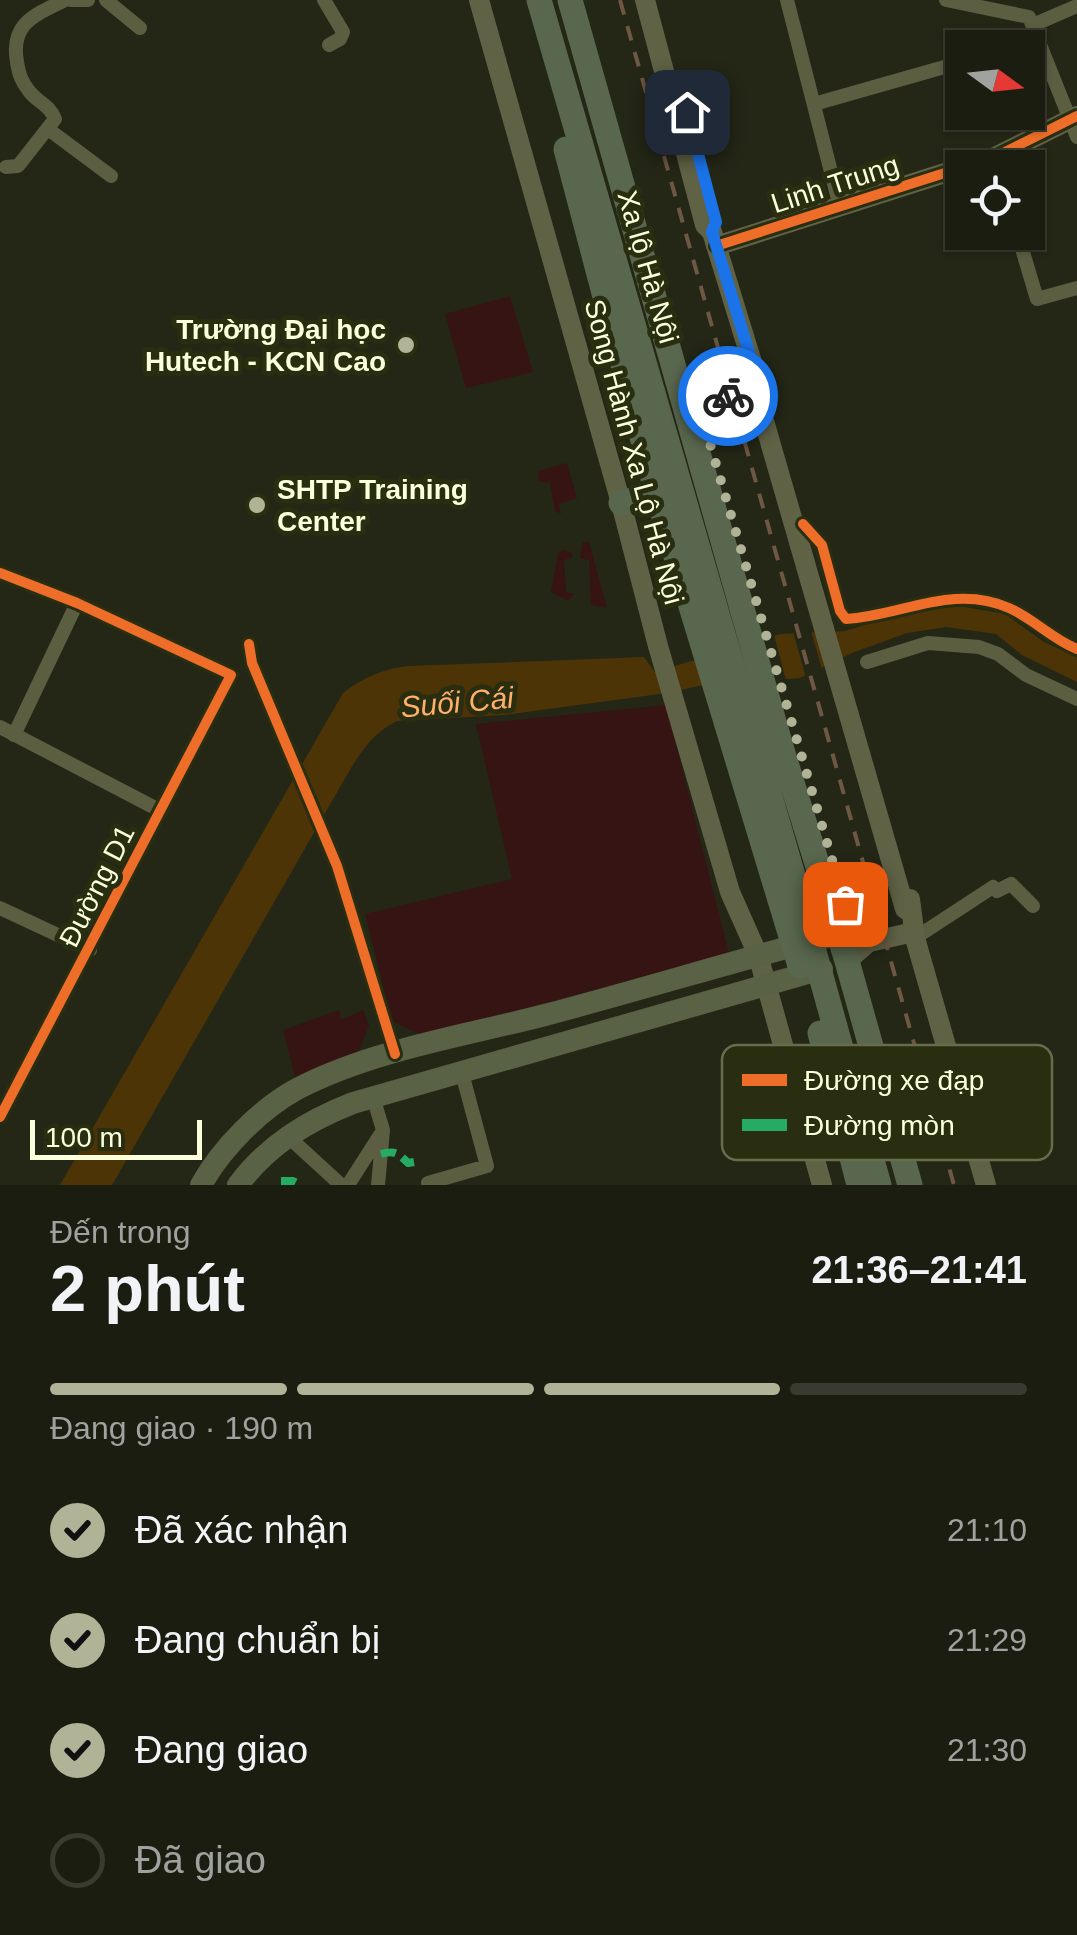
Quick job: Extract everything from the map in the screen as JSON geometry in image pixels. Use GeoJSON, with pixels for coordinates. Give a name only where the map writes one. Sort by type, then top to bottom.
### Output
{"type":"FeatureCollection","features":[{"type":"Feature","properties":{"kind":"highway","name":"Xa lộ Hà Nội"},"geometry":{"type":"LineString","coordinates":[[523,0],[636,499],[706,616],[770,754],[854,945],[877,1045]]}},
{"type":"Feature","properties":{"kind":"highway","name":"Xa lộ Hà Nội"},"geometry":{"type":"LineString","coordinates":[[540,0],[706,616]]}},
{"type":"Feature","properties":{"kind":"highway","name":"Xa lộ Hà Nội"},"geometry":{"type":"LineString","coordinates":[[570,0],[750,604],[770,754],[785,916],[802,943]]}},
{"type":"Feature","properties":{"kind":"highway","name":"Xa lộ Hà Nội"},"geometry":{"type":"LineString","coordinates":[[582,0],[693,408]]}},
{"type":"Feature","properties":{"kind":"highway"},"geometry":{"type":"LineString","coordinates":[[693,408],[761,396]]}},
{"type":"Feature","properties":{"kind":"highway","name":"Xa lộ Hà Nội"},"geometry":{"type":"LineString","coordinates":[[770,754],[802,943],[834,1045]]}},
{"type":"Feature","properties":{"kind":"highway"},"geometry":{"type":"LineString","coordinates":[[785,916],[794,880]]}},
{"type":"Feature","properties":{"kind":"highway","name":"Xa lộ Hà Nội"},"geometry":{"type":"LineString","coordinates":[[811,972],[827,1045]]}},
{"type":"Feature","properties":{"kind":"highway","name":"Xa lộ Hà Nội"},"geometry":{"type":"LineString","coordinates":[[853,1160],[859,1185]]}},
{"type":"Feature","properties":{"kind":"highway","name":"Xa lộ Hà Nội"},"geometry":{"type":"LineString","coordinates":[[871,1160],[879,1185]]}},
{"type":"Feature","properties":{"kind":"highway","name":"Xa lộ Hà Nội"},"geometry":{"type":"LineString","coordinates":[[904,1160],[910,1185]]}},
{"type":"Feature","properties":{"kind":"main road","name":"Song Hành Xa Lộ Hà Nội"},"geometry":{"type":"LineString","coordinates":[[479,0],[636,499]]}},
{"type":"Feature","properties":{"kind":"main road","name":"Song Hành Xa Lộ Hà Nội"},"geometry":{"type":"LineString","coordinates":[[490,0],[636,499],[663,643],[740,917],[758,954],[783,1045]]}},
{"type":"Feature","properties":{"kind":"main road"},"geometry":{"type":"LineString","coordinates":[[645,0],[704,225],[714,239],[761,396],[762,414],[820,599],[946,1045]]}},
{"type":"Feature","properties":{"kind":"main road"},"geometry":{"type":"LineString","coordinates":[[657,0],[716,222],[714,239]]}},
{"type":"Feature","properties":{"kind":"main road","name":"Linh Trung"},"geometry":{"type":"LineString","coordinates":[[1021,150],[1076,124]]}},
{"type":"Feature","properties":{"kind":"main road","name":"Linh Trung"},"geometry":{"type":"LineString","coordinates":[[714,239],[945,177]]}},
{"type":"Feature","properties":{"kind":"main road"},"geometry":{"type":"LineString","coordinates":[[761,396],[771,410],[804,524],[820,599]]}},
{"type":"Feature","properties":{"kind":"main road"},"geometry":{"type":"LineString","coordinates":[[238,1185],[265,1155],[296,1130],[363,1100],[811,972],[854,945],[913,928]]}},
{"type":"Feature","properties":{"kind":"main road"},"geometry":{"type":"LineString","coordinates":[[200,1185],[232,1144],[268,1110],[317,1080],[395,1054],[758,954],[802,943],[854,945]]}},
{"type":"Feature","properties":{"kind":"main road"},"geometry":{"type":"LineString","coordinates":[[395,1054],[402,1089]]}},
{"type":"Feature","properties":{"kind":"main road"},"geometry":{"type":"LineString","coordinates":[[249,1185],[294,1142],[345,1117],[363,1100]]}},
{"type":"Feature","properties":{"kind":"main road"},"geometry":{"type":"LineString","coordinates":[[192,1185],[229,1136],[253,1114],[268,1110]]}},
{"type":"Feature","properties":{"kind":"main road","name":"Song Hành Xa Lộ Hà Nội"},"geometry":{"type":"LineString","coordinates":[[815,1160],[822,1185]]}},
{"type":"Feature","properties":{"kind":"main road"},"geometry":{"type":"LineString","coordinates":[[979,1160],[986,1185]]}},
{"type":"Feature","properties":{"kind":"street"},"geometry":{"type":"LineString","coordinates":[[2,167],[18,166],[55,119],[50,106],[33,96],[21,80],[15,40],[25,22],[68,0],[88,0]]}},
{"type":"Feature","properties":{"kind":"street"},"geometry":{"type":"LineString","coordinates":[[106,0],[140,28]]}},
{"type":"Feature","properties":{"kind":"street"},"geometry":{"type":"LineString","coordinates":[[324,0],[343,32],[340,39],[329,45]]}},
{"type":"Feature","properties":{"kind":"street"},"geometry":{"type":"LineString","coordinates":[[787,0],[840,207]]}},
{"type":"Feature","properties":{"kind":"street"},"geometry":{"type":"LineString","coordinates":[[946,0],[1029,17],[1035,30]]}},
{"type":"Feature","properties":{"kind":"street"},"geometry":{"type":"LineString","coordinates":[[1039,30],[1077,6]]}},
{"type":"Feature","properties":{"kind":"street"},"geometry":{"type":"LineString","coordinates":[[1045,53],[1076,124]]}},
{"type":"Feature","properties":{"kind":"street"},"geometry":{"type":"LineString","coordinates":[[814,104],[945,67]]}},
{"type":"Feature","properties":{"kind":"street"},"geometry":{"type":"LineString","coordinates":[[48,128],[111,176]]}},
{"type":"Feature","properties":{"kind":"street"},"geometry":{"type":"LineString","coordinates":[[1022,250],[1037,299],[1077,288]]}},
{"type":"Feature","properties":{"kind":"street"},"geometry":{"type":"LineString","coordinates":[[804,524],[822,544],[840,611],[846,619],[934,600],[972,598],[1013,609],[1048,635],[1077,649]]}},
{"type":"Feature","properties":{"kind":"street"},"geometry":{"type":"LineString","coordinates":[[0,572],[76,603],[7,731],[161,811]]}},
{"type":"Feature","properties":{"kind":"street","name":"Đường D1"},"geometry":{"type":"LineString","coordinates":[[0,1117],[231,674],[76,603]]}},
{"type":"Feature","properties":{"kind":"street"},"geometry":{"type":"LineString","coordinates":[[867,662],[928,643],[979,647],[1077,699]]}},
{"type":"Feature","properties":{"kind":"street"},"geometry":{"type":"LineString","coordinates":[[250,644],[252,663],[337,866],[395,1054]]}},
{"type":"Feature","properties":{"kind":"street"},"geometry":{"type":"LineString","coordinates":[[913,928],[993,887],[997,891],[1011,884],[1033,906]]}},
{"type":"Feature","properties":{"kind":"street"},"geometry":{"type":"LineString","coordinates":[[0,908],[90,950]]}},
{"type":"Feature","properties":{"kind":"street"},"geometry":{"type":"LineString","coordinates":[[428,1183],[488,1166],[457,1076]]}},
{"type":"Feature","properties":{"kind":"street"},"geometry":{"type":"LineString","coordinates":[[363,1100],[384,1130],[378,1185]]}},
{"type":"Feature","properties":{"kind":"street"},"geometry":{"type":"LineString","coordinates":[[294,1142],[345,1185],[384,1130]]}},
{"type":"Feature","properties":{"kind":"shaded area"},"geometry":{"type":"Polygon","coordinates":[[[510,296],[533,372],[466,388],[445,314],[510,296]]]}},
{"type":"Feature","properties":{"kind":"shaded area"},"geometry":{"type":"Polygon","coordinates":[[[567,463],[577,498],[559,504],[561,514],[555,511],[550,483],[539,481],[538,471],[567,463]]]}},
{"type":"Feature","properties":{"kind":"shaded area"},"geometry":{"type":"Polygon","coordinates":[[[583,542],[589,542],[607,608],[591,605],[589,560],[580,558],[583,542]]]}},
{"type":"Feature","properties":{"kind":"shaded area"},"geometry":{"type":"Polygon","coordinates":[[[563,550],[573,557],[564,560],[566,592],[574,594],[568,601],[551,592],[558,554],[563,550]]]}},
{"type":"Feature","properties":{"kind":"shaded area"},"geometry":{"type":"Polygon","coordinates":[[[666,705],[729,953],[424,1036],[392,1021],[365,914],[512,879],[476,724],[666,705]]]}},
{"type":"Feature","properties":{"kind":"shaded area"},"geometry":{"type":"Polygon","coordinates":[[[339,1010],[341,1020],[363,1010],[369,1026],[358,1053],[295,1077],[283,1030],[339,1010]]]}},
{"type":"Feature","properties":{"kind":"water","name":"Suối Cái"},"geometry":{"type":"Polygon","coordinates":[[[942,607],[1005,614],[1044,642],[1077,657],[1077,682],[1022,655],[996,634],[946,627],[907,633],[800,678],[698,686],[504,715],[397,721],[389,725],[351,768],[112,1185],[60,1185],[343,693],[351,687],[382,672],[409,666],[644,657],[655,672],[781,634],[845,631],[893,616],[942,607]]]}},
{"type":"Feature","properties":{"kind":"pier"},"geometry":{"type":"Polygon","coordinates":[[[810,627],[823,673],[807,681],[792,628],[810,627]]]}},
{"type":"Feature","properties":{"kind":"pier"},"geometry":{"type":"Polygon","coordinates":[[[773,631],[787,684],[754,687],[741,641],[773,631]]]}},
{"type":"Feature","properties":{"kind":"railway"},"geometry":{"type":"LineString","coordinates":[[620,0],[915,1045]]}},
{"type":"Feature","properties":{"kind":"railway"},"geometry":{"type":"LineString","coordinates":[[947,1160],[954,1185]]}},
{"type":"Feature","properties":{"kind":"marked path"},"geometry":{"type":"LineString","coordinates":[[381,1154],[393,1152],[408,1163],[414,1162]]}},
{"type":"Feature","properties":{"kind":"marked path"},"geometry":{"type":"LineString","coordinates":[[281,1181],[301,1185]]}},
{"type":"Feature","properties":{"kind":"cycle path"},"geometry":{"type":"LineString","coordinates":[[716,246],[995,157],[1077,116]]}},
{"type":"Feature","properties":{"kind":"cycle path"},"geometry":{"type":"LineString","coordinates":[[803,524],[822,545],[840,611],[846,619],[947,600],[988,601],[1009,608],[1077,649]]}},
{"type":"Feature","properties":{"kind":"cycle path"},"geometry":{"type":"LineString","coordinates":[[0,573],[77,603],[231,675],[0,1117]]}},
{"type":"Feature","properties":{"kind":"cycle path"},"geometry":{"type":"LineString","coordinates":[[249,644],[252,663],[337,866],[395,1054]]}},
{"type":"Feature","properties":{"kind":"way so far"},"geometry":{"type":"LineString","coordinates":[[728,396],[699,406],[845,904]]}},
{"type":"Feature","properties":{"kind":"place","name":"Trường Đại học Hutech - KCN Cao"},"geometry":{"type":"Point","coordinates":[406,345]}},
{"type":"Feature","properties":{"kind":"place","name":"SHTP Training Center"},"geometry":{"type":"Point","coordinates":[257,505]}},
{"type":"Feature","properties":{"kind":"route"},"geometry":{"type":"LineString","coordinates":[[687,112],[716,222],[712,232],[759,385],[728,396]]}}]}
